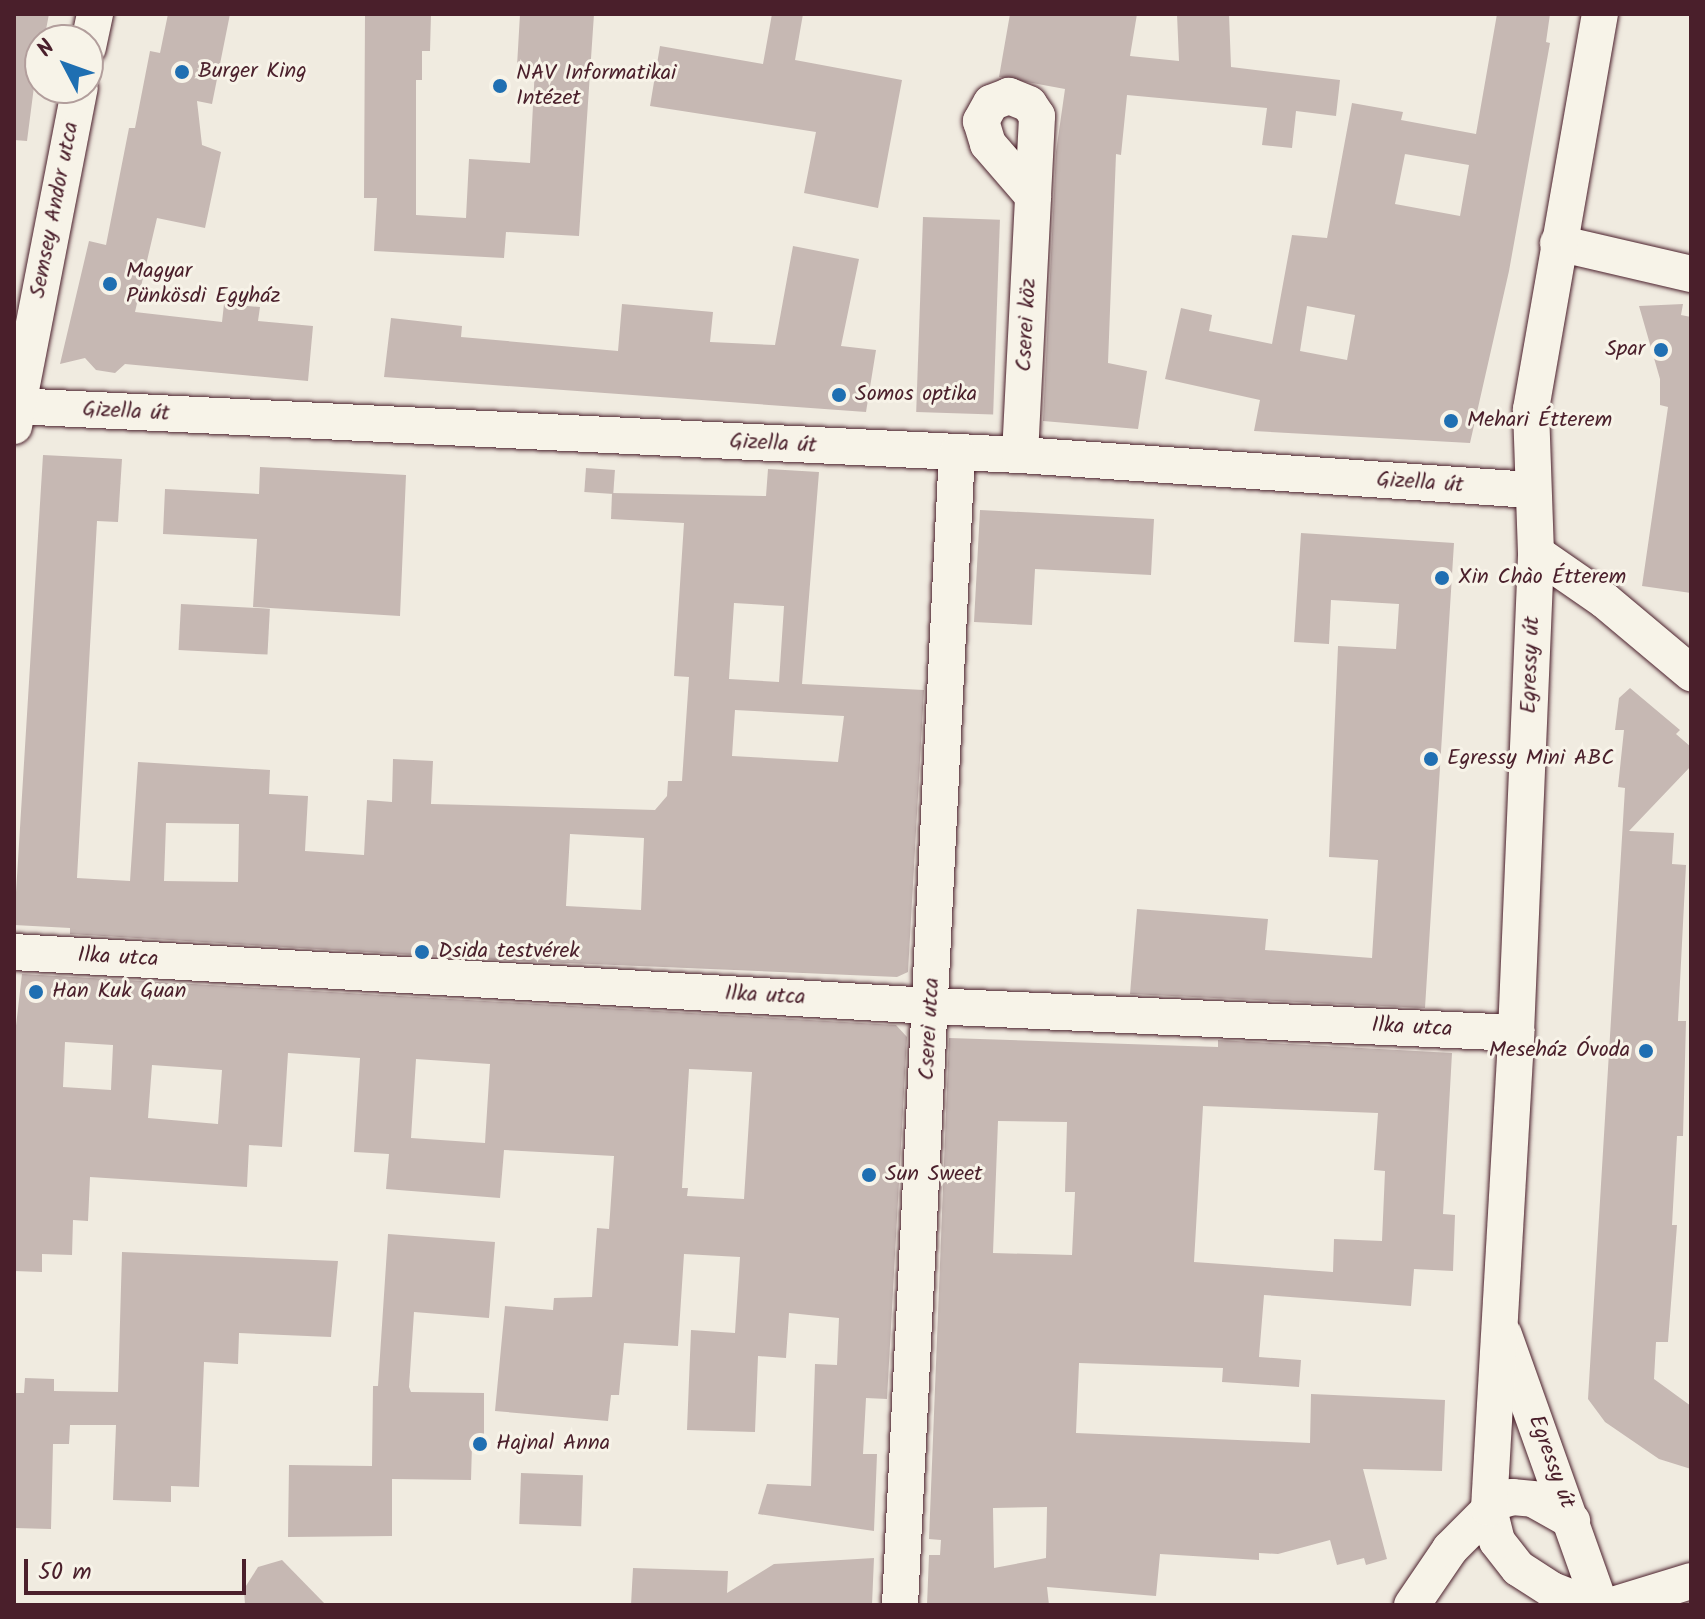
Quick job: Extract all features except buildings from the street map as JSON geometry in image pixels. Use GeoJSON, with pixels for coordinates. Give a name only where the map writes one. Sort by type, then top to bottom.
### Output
{"type":"FeatureCollection","features":[{"type":"Feature","properties":{"kind":"street","name":"Egressy út"},"geometry":{"type":"LineString","coordinates":[[1590,1605],[1552,1590],[1518,1568],[1497,1541],[1489,1508],[1516,1033],[1536,553],[1531,490],[1531,409],[1600,14]]}},
{"type":"Feature","properties":{"kind":"street","name":"Semsey Andor utca"},"geometry":{"type":"LineString","coordinates":[[14,413],[77,104]]}},
{"type":"Feature","properties":{"kind":"street","name":"Cserei köz"},"geometry":{"type":"LineString","coordinates":[[1020,455],[1033,196]]}},
{"type":"Feature","properties":{"kind":"street"},"geometry":{"type":"LineString","coordinates":[[1558,243],[1691,274]]}},
{"type":"Feature","properties":{"kind":"street","name":"Gizella út"},"geometry":{"type":"LineString","coordinates":[[14,413],[1020,455],[1531,490]]}},
{"type":"Feature","properties":{"kind":"street","name":"Cserei utca"},"geometry":{"type":"LineString","coordinates":[[900,1605],[957,453]]}},
{"type":"Feature","properties":{"kind":"street"},"geometry":{"type":"LineString","coordinates":[[1536,553],[1604,600],[1691,673]]}},
{"type":"Feature","properties":{"kind":"street","name":"Ilka utca"},"geometry":{"type":"LineString","coordinates":[[14,952],[931,1006],[1516,1033]]}},
{"type":"Feature","properties":{"kind":"street","name":"Egressy út"},"geometry":{"type":"LineString","coordinates":[[1498,1322],[1600,1605]]}},
{"type":"Feature","properties":{"kind":"street"},"geometry":{"type":"LineString","coordinates":[[1412,1605],[1450,1549],[1489,1508],[1505,1499],[1523,1497],[1572,1521]]}},
{"type":"Feature","properties":{"kind":"street"},"geometry":{"type":"LineString","coordinates":[[1613,1605],[1691,1581]]}},
{"type":"Feature","properties":{"kind":"place","name":"Burger King"},"geometry":{"type":"Point","coordinates":[182,72]}},
{"type":"Feature","properties":{"kind":"place","name":"NAV Informatikai Intézet"},"geometry":{"type":"Point","coordinates":[500,86]}},
{"type":"Feature","properties":{"kind":"place","name":"Magyar Pünkösdi Egyház"},"geometry":{"type":"Point","coordinates":[110,284]}},
{"type":"Feature","properties":{"kind":"place","name":"Spar"},"geometry":{"type":"Point","coordinates":[1661,350]}},
{"type":"Feature","properties":{"kind":"place","name":"Somos optika"},"geometry":{"type":"Point","coordinates":[839,395]}},
{"type":"Feature","properties":{"kind":"place","name":"Mehari Étterem"},"geometry":{"type":"Point","coordinates":[1451,421]}},
{"type":"Feature","properties":{"kind":"place","name":"Xin Chào Étterem"},"geometry":{"type":"Point","coordinates":[1442,578]}},
{"type":"Feature","properties":{"kind":"place","name":"Egressy Mini ABC"},"geometry":{"type":"Point","coordinates":[1431,759]}},
{"type":"Feature","properties":{"kind":"place","name":"Dsida testvérek"},"geometry":{"type":"Point","coordinates":[422,952]}},
{"type":"Feature","properties":{"kind":"place","name":"Han Kuk Guan"},"geometry":{"type":"Point","coordinates":[36,992]}},
{"type":"Feature","properties":{"kind":"place","name":"Meseház Óvoda"},"geometry":{"type":"Point","coordinates":[1646,1051]}},
{"type":"Feature","properties":{"kind":"place","name":"Sun Sweet"},"geometry":{"type":"Point","coordinates":[869,1175]}},
{"type":"Feature","properties":{"kind":"place","name":"Hajnal Anna"},"geometry":{"type":"Point","coordinates":[480,1444]}}]}
